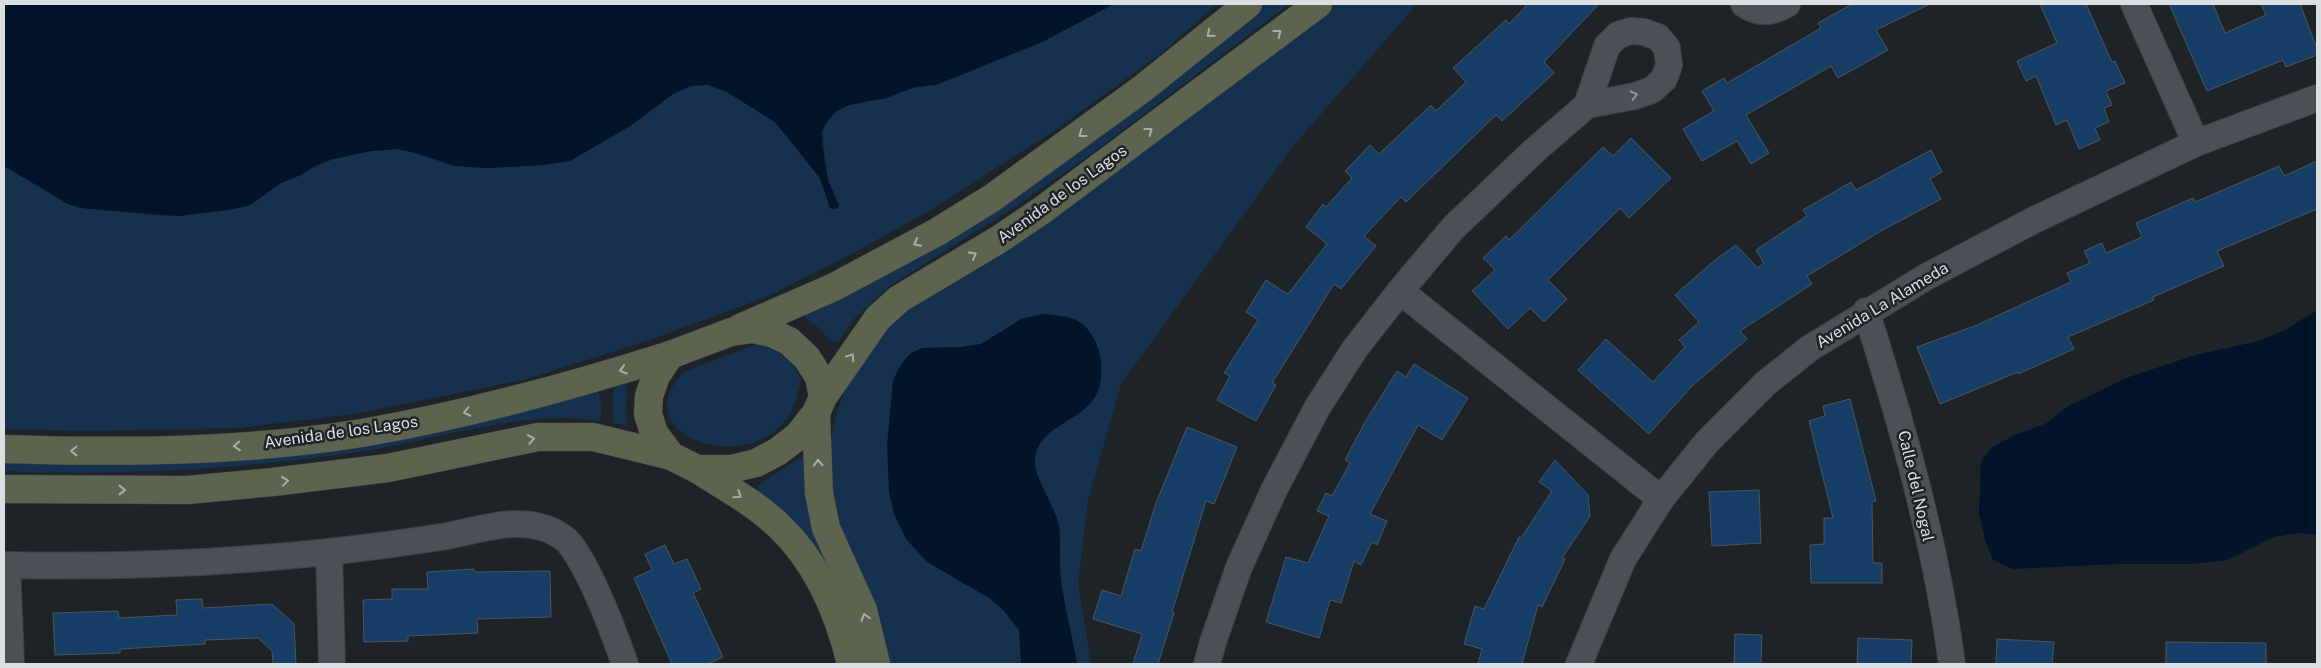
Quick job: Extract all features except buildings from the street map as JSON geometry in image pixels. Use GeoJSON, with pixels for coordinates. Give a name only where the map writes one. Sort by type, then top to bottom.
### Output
{"type":"FeatureCollection","features":[{"type":"Feature","properties":{"kind":"street"},"geometry":{"type":"LineString","coordinates":[[671,456],[654,433],[648,414],[649,396],[656,376],[670,355],[731,332],[834,286],[937,232],[992,198],[1142,89],[1248,4]]}},
{"type":"Feature","properties":{"kind":"street","name":"Avenida de los Lagos"},"geometry":{"type":"LineString","coordinates":[[820,405],[878,318],[899,299],[1041,212],[1318,4]]}},
{"type":"Feature","properties":{"kind":"street"},"geometry":{"type":"LineString","coordinates":[[1744,4],[1760,12],[1774,11],[1787,4]]}},
{"type":"Feature","properties":{"kind":"street"},"geometry":{"type":"LineString","coordinates":[[2134,4],[2196,143]]}},
{"type":"Feature","properties":{"kind":"street","name":"Avenida La Alameda"},"geometry":{"type":"LineString","coordinates":[[1578,664],[1623,559],[1661,499],[1707,442],[1766,383],[1810,348],[1866,312],[2034,220],[2196,143],[2317,98]]}},
{"type":"Feature","properties":{"kind":"street"},"geometry":{"type":"LineString","coordinates":[[1207,664],[1239,568],[1274,490],[1317,408],[1354,350],[1453,228],[1535,150],[1586,105]]}},
{"type":"Feature","properties":{"kind":"street"},"geometry":{"type":"LineString","coordinates":[[1400,291],[1661,499]]}},
{"type":"Feature","properties":{"kind":"street","name":"Calle del Nogal"},"geometry":{"type":"LineString","coordinates":[[1866,312],[1904,435],[1924,517],[1952,664]]}},
{"type":"Feature","properties":{"kind":"street"},"geometry":{"type":"LineString","coordinates":[[731,332],[753,329],[772,333],[789,341],[807,358],[819,377],[819,493],[826,528],[864,610],[876,664]]}},
{"type":"Feature","properties":{"kind":"street","name":"Avenida de los Lagos"},"geometry":{"type":"LineString","coordinates":[[4,449],[155,451],[263,444],[361,433],[472,411],[564,388],[670,355]]}},
{"type":"Feature","properties":{"kind":"street"},"geometry":{"type":"LineString","coordinates":[[697,469],[731,469],[756,463],[777,452],[798,436],[820,405]]}},
{"type":"Feature","properties":{"kind":"street"},"geometry":{"type":"LineString","coordinates":[[4,489],[187,490],[388,468],[538,437],[593,437],[671,456],[697,469],[749,503],[779,526],[808,558],[827,596],[851,664]]}},
{"type":"Feature","properties":{"kind":"street"},"geometry":{"type":"LineString","coordinates":[[11,664],[5,565],[208,562],[329,553],[520,523],[554,532],[569,542],[584,565],[626,664]]}},
{"type":"Feature","properties":{"kind":"street"},"geometry":{"type":"LineString","coordinates":[[329,553],[332,664]]}},
{"type":"Feature","properties":{"kind":"shaded area"},"geometry":{"type":"Polygon","coordinates":[[[4,4],[1114,4],[1042,42],[936,85],[915,87],[886,98],[849,105],[835,112],[822,131],[822,145],[828,180],[839,206],[836,209],[830,208],[820,178],[775,122],[727,92],[708,85],[691,86],[673,94],[630,126],[570,161],[543,165],[487,168],[455,166],[397,149],[371,151],[333,159],[316,165],[301,175],[281,183],[250,205],[234,209],[179,216],[81,208],[68,204],[4,166],[4,4]]]}},
{"type":"Feature","properties":{"kind":"shaded area"},"geometry":{"type":"Polygon","coordinates":[[[1114,4],[1217,4],[1162,53],[1054,131],[932,209],[846,257],[766,297],[647,341],[527,379],[355,414],[237,428],[88,431],[4,429],[4,166],[81,208],[179,216],[216,212],[250,205],[281,183],[333,159],[371,151],[397,149],[455,165],[487,168],[543,165],[569,161],[630,126],[673,94],[691,86],[708,85],[727,92],[775,122],[820,178],[830,208],[837,201],[828,180],[822,131],[835,112],[849,105],[886,98],[915,87],[936,85],[1042,42],[1114,4]]]}},
{"type":"Feature","properties":{"kind":"shaded area"},"geometry":{"type":"Polygon","coordinates":[[[1262,4],[1289,4],[1094,152],[1018,205],[888,287],[854,319],[839,341],[831,341],[819,328],[802,315],[1217,37],[1262,4]]]}},
{"type":"Feature","properties":{"kind":"shaded area"},"geometry":{"type":"Polygon","coordinates":[[[1336,4],[1417,4],[1294,145],[1121,384],[1088,500],[1078,584],[1091,664],[890,664],[871,596],[841,539],[830,494],[827,455],[837,412],[856,362],[898,316],[963,275],[1336,4]]]}},
{"type":"Feature","properties":{"kind":"shaded area"},"geometry":{"type":"Polygon","coordinates":[[[2317,310],[2317,535],[2299,533],[2274,537],[2228,560],[2191,564],[2119,564],[2013,569],[1993,560],[1985,540],[1979,513],[1981,461],[1992,447],[2015,435],[2047,423],[2068,406],[2129,377],[2195,355],[2259,341],[2285,330],[2317,310]]]}},
{"type":"Feature","properties":{"kind":"shaded area"},"geometry":{"type":"Polygon","coordinates":[[[1044,314],[1076,320],[1087,328],[1096,343],[1101,364],[1101,377],[1097,392],[1090,404],[1045,437],[1038,448],[1035,462],[1038,475],[1056,515],[1059,528],[1061,579],[1077,664],[1021,664],[1019,630],[1004,611],[989,598],[927,562],[906,539],[894,514],[889,492],[887,445],[893,380],[902,363],[911,353],[922,348],[960,347],[981,344],[1021,319],[1044,314]]]}},
{"type":"Feature","properties":{"kind":"shaded area"},"geometry":{"type":"Polygon","coordinates":[[[757,344],[785,355],[794,365],[801,380],[792,410],[774,431],[751,443],[725,446],[700,442],[681,431],[669,415],[669,395],[684,372],[757,344]]]}},
{"type":"Feature","properties":{"kind":"shaded area"},"geometry":{"type":"Polygon","coordinates":[[[613,382],[625,383],[628,426],[613,423],[613,382]]]}},
{"type":"Feature","properties":{"kind":"shaded area"},"geometry":{"type":"Polygon","coordinates":[[[597,386],[602,409],[600,421],[566,418],[517,421],[365,451],[230,467],[94,473],[4,471],[4,456],[253,451],[597,386]]]}},
{"type":"Feature","properties":{"kind":"shaded area"},"geometry":{"type":"Polygon","coordinates":[[[805,455],[851,605],[822,558],[800,528],[774,503],[758,492],[757,487],[759,485],[805,455]]]}}]}
